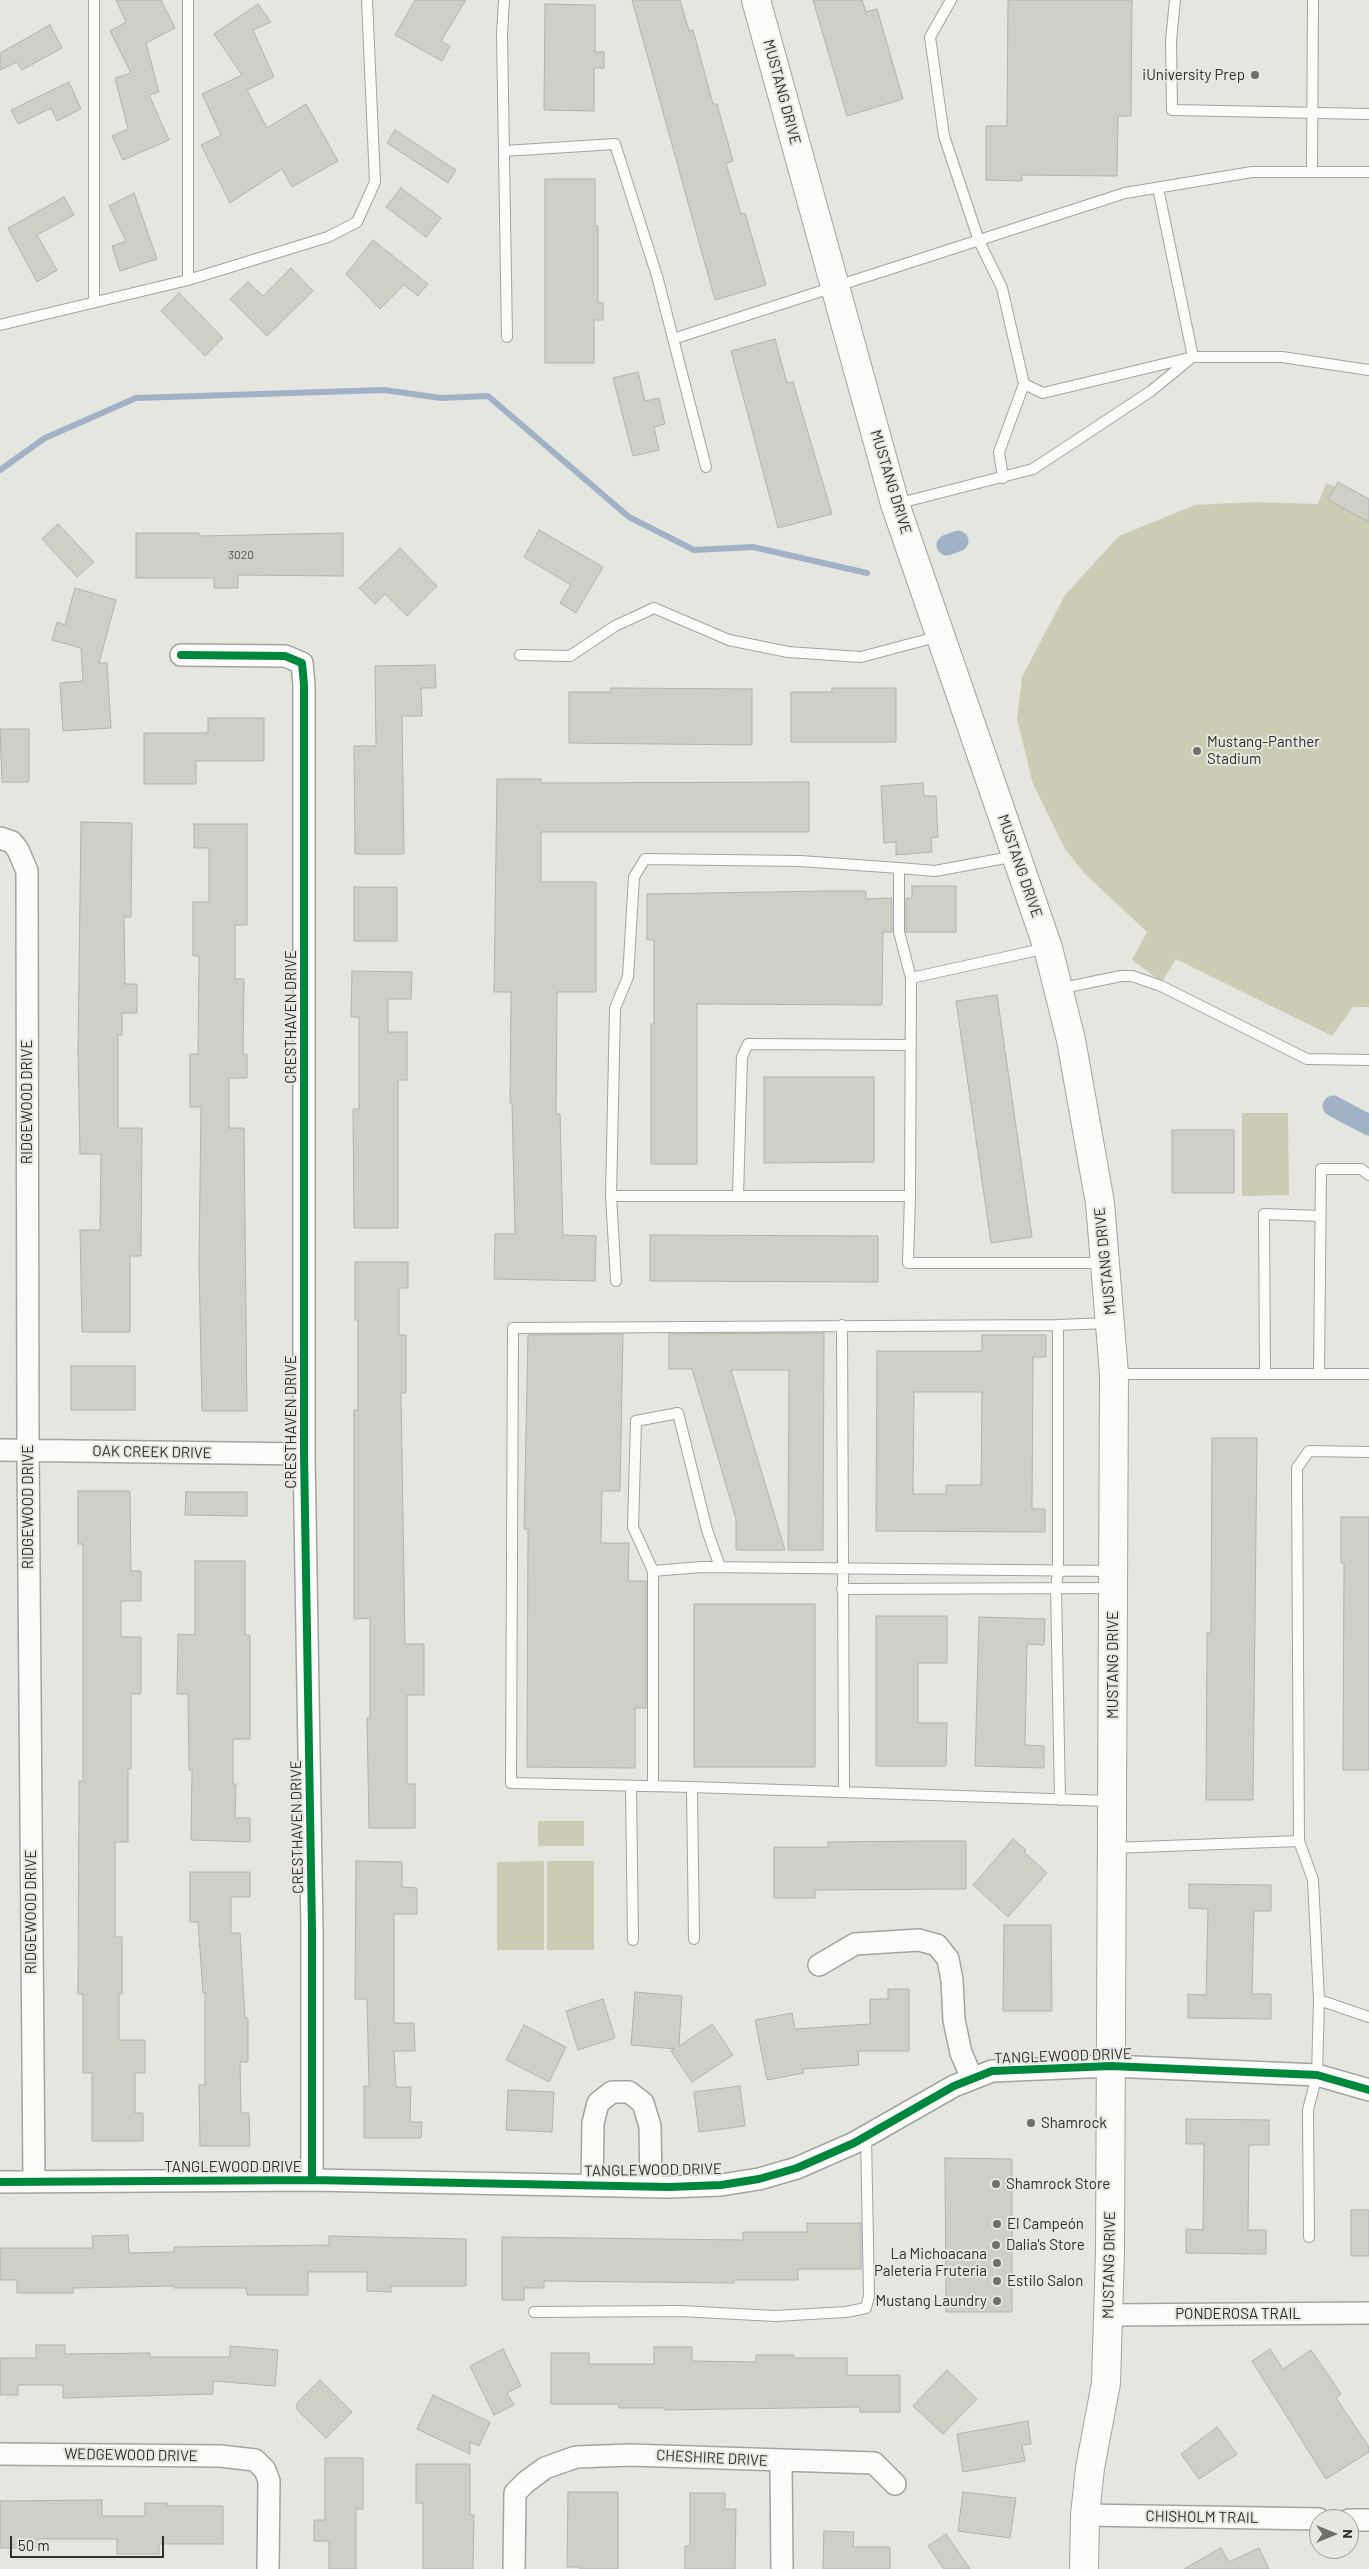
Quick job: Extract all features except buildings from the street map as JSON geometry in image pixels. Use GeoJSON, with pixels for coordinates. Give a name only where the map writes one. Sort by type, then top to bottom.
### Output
{"type":"FeatureCollection","features":[{"type":"Feature","properties":{"kind":"main road","name":"MUSTANG DRIVE"},"geometry":{"type":"LineString","coordinates":[[756,0],[895,504],[1048,948],[1088,1128],[1100,1203],[1114,1374],[1111,2066],[1106,2383],[1090,2468],[1085,2515],[1084,2569]]}},
{"type":"Feature","properties":{"kind":"street","name":"CRESTHAVEN DRIVE"},"geometry":{"type":"LineString","coordinates":[[181,656],[285,656],[302,663],[304,685],[304,1454],[312,1929],[312,2180]]}},
{"type":"Feature","properties":{"kind":"street","name":"RIDGEWOOD DRIVE"},"geometry":{"type":"LineString","coordinates":[[3,839],[18,850],[27,871],[28,1450],[34,2182]]}},
{"type":"Feature","properties":{"kind":"street","name":"OAK CREEK DRIVE"},"geometry":{"type":"LineString","coordinates":[[0,1450],[304,1454]]}},
{"type":"Feature","properties":{"kind":"street"},"geometry":{"type":"LineString","coordinates":[[819,1965],[855,1944],[919,1940],[937,1945],[948,1959],[952,1980],[954,2020],[961,2053],[972,2078]]}},
{"type":"Feature","properties":{"kind":"street","name":"TANGLEWOOD DRIVE"},"geometry":{"type":"LineString","coordinates":[[0,2182],[312,2180],[650,2186],[721,2185],[759,2179],[797,2168],[866,2136],[954,2086],[992,2071],[1111,2066],[1317,2075],[1369,2090]]}},
{"type":"Feature","properties":{"kind":"street"},"geometry":{"type":"LineString","coordinates":[[592,2185],[593,2123],[598,2103],[612,2092],[629,2092],[643,2102],[650,2126],[650,2186]]}},
{"type":"Feature","properties":{"kind":"street","name":"PONDEROSA TRAIL"},"geometry":{"type":"LineString","coordinates":[[1108,2315],[1369,2313]]}},
{"type":"Feature","properties":{"kind":"street","name":"WEDGEWOOD DRIVE"},"geometry":{"type":"LineString","coordinates":[[0,2454],[220,2456],[255,2460],[265,2470],[269,2481],[268,2569]]}},
{"type":"Feature","properties":{"kind":"street","name":"CHESHIRE DRIVE"},"geometry":{"type":"LineString","coordinates":[[514,2569],[515,2493],[545,2468],[576,2458],[630,2455],[781,2462],[874,2463],[895,2484]]}},
{"type":"Feature","properties":{"kind":"street"},"geometry":{"type":"LineString","coordinates":[[781,2462],[782,2569]]}},
{"type":"Feature","properties":{"kind":"street","name":"CHISHOLM TRAIL"},"geometry":{"type":"LineString","coordinates":[[1085,2515],[1309,2519]]}},
{"type":"Feature","properties":{"kind":"lane"},"geometry":{"type":"LineString","coordinates":[[94,0],[94,302]]}},
{"type":"Feature","properties":{"kind":"lane"},"geometry":{"type":"LineString","coordinates":[[188,0],[188,280]]}},
{"type":"Feature","properties":{"kind":"lane"},"geometry":{"type":"LineString","coordinates":[[0,325],[188,280],[328,237],[358,222],[375,182],[367,0]]}},
{"type":"Feature","properties":{"kind":"lane"},"geometry":{"type":"LineString","coordinates":[[504,0],[502,34],[507,337]]}},
{"type":"Feature","properties":{"kind":"lane"},"geometry":{"type":"LineString","coordinates":[[950,0],[930,37],[944,136],[978,241],[1002,288],[1024,384],[999,452],[1003,478]]}},
{"type":"Feature","properties":{"kind":"lane"},"geometry":{"type":"LineString","coordinates":[[1174,0],[1171,41],[1172,110],[1369,114]]}},
{"type":"Feature","properties":{"kind":"lane"},"geometry":{"type":"LineString","coordinates":[[1312,172],[1313,0]]}},
{"type":"Feature","properties":{"kind":"lane"},"geometry":{"type":"LineString","coordinates":[[504,151],[615,144],[657,276],[706,468]]}},
{"type":"Feature","properties":{"kind":"lane"},"geometry":{"type":"LineString","coordinates":[[673,339],[836,288],[1036,220],[1125,193],[1252,172],[1369,172]]}},
{"type":"Feature","properties":{"kind":"lane"},"geometry":{"type":"LineString","coordinates":[[1158,188],[1192,357]]}},
{"type":"Feature","properties":{"kind":"lane"},"geometry":{"type":"LineString","coordinates":[[1024,384],[1043,393],[1192,357],[1282,357],[1369,370]]}},
{"type":"Feature","properties":{"kind":"lane"},"geometry":{"type":"LineString","coordinates":[[895,504],[1033,470],[1151,391],[1192,357]]}},
{"type":"Feature","properties":{"kind":"lane"},"geometry":{"type":"LineString","coordinates":[[520,655],[570,656],[615,626],[654,608],[729,640],[788,652],[862,657],[940,635]]}},
{"type":"Feature","properties":{"kind":"lane"},"geometry":{"type":"LineString","coordinates":[[616,1281],[611,1196],[615,1008],[628,977],[634,877],[645,859],[800,861],[935,871],[1017,856]]}},
{"type":"Feature","properties":{"kind":"lane"},"geometry":{"type":"LineString","coordinates":[[899,868],[900,932],[912,978],[908,1263],[1106,1263]]}},
{"type":"Feature","properties":{"kind":"lane"},"geometry":{"type":"LineString","coordinates":[[912,978],[1048,948]]}},
{"type":"Feature","properties":{"kind":"lane"},"geometry":{"type":"LineString","coordinates":[[1058,989],[1121,976],[1132,976],[1161,986],[1307,1060],[1369,1060]]}},
{"type":"Feature","properties":{"kind":"lane"},"geometry":{"type":"LineString","coordinates":[[738,1196],[742,1057],[748,1044],[911,1045]]}},
{"type":"Feature","properties":{"kind":"lane"},"geometry":{"type":"LineString","coordinates":[[1319,1374],[1321,1169],[1361,1169],[1369,1175]]}},
{"type":"Feature","properties":{"kind":"lane"},"geometry":{"type":"LineString","coordinates":[[611,1196],[910,1196]]}},
{"type":"Feature","properties":{"kind":"lane"},"geometry":{"type":"LineString","coordinates":[[1265,1374],[1264,1214],[1320,1216]]}},
{"type":"Feature","properties":{"kind":"lane"},"geometry":{"type":"LineString","coordinates":[[1111,1322],[1058,1326],[842,1325],[513,1328],[511,1783],[1112,1801]]}},
{"type":"Feature","properties":{"kind":"lane"},"geometry":{"type":"LineString","coordinates":[[842,1325],[844,1792]]}},
{"type":"Feature","properties":{"kind":"lane"},"geometry":{"type":"LineString","coordinates":[[1058,1326],[1058,1571],[1056,1588],[1060,1800]]}},
{"type":"Feature","properties":{"kind":"lane"},"geometry":{"type":"LineString","coordinates":[[1114,1374],[1369,1374]]}},
{"type":"Feature","properties":{"kind":"lane"},"geometry":{"type":"LineString","coordinates":[[653,1786],[653,1571],[633,1527],[636,1421],[678,1413],[707,1530],[720,1568]]}},
{"type":"Feature","properties":{"kind":"lane"},"geometry":{"type":"LineString","coordinates":[[1309,2237],[1308,2110],[1317,2075],[1319,2000],[1313,1880],[1299,1841],[1297,1468],[1309,1451],[1369,1452]]}},
{"type":"Feature","properties":{"kind":"lane"},"geometry":{"type":"LineString","coordinates":[[653,1571],[720,1568],[1058,1571],[1114,1579]]}},
{"type":"Feature","properties":{"kind":"lane"},"geometry":{"type":"LineString","coordinates":[[842,1589],[1056,1588],[1114,1579]]}},
{"type":"Feature","properties":{"kind":"lane"},"geometry":{"type":"LineString","coordinates":[[631,1787],[633,1940]]}},
{"type":"Feature","properties":{"kind":"lane"},"geometry":{"type":"LineString","coordinates":[[692,1787],[694,1939]]}},
{"type":"Feature","properties":{"kind":"lane"},"geometry":{"type":"LineString","coordinates":[[1112,1848],[1299,1841]]}},
{"type":"Feature","properties":{"kind":"lane"},"geometry":{"type":"LineString","coordinates":[[1319,2000],[1369,2017]]}},
{"type":"Feature","properties":{"kind":"lane"},"geometry":{"type":"LineString","coordinates":[[534,2312],[680,2311],[775,2316],[846,2312],[866,2308],[869,2296],[866,2136]]}},
{"type":"Feature","properties":{"kind":"green space","name":"Mustang-Panther Stadium"},"geometry":{"type":"Polygon","coordinates":[[[1326,483],[1369,503],[1369,1007],[1353,1007],[1332,1036],[1176,959],[1162,982],[1132,960],[1147,932],[1085,874],[1065,849],[1033,784],[1017,719],[1022,677],[1065,595],[1119,536],[1195,505],[1253,502],[1318,504],[1326,483]]]}},
{"type":"Feature","properties":{"kind":"green space"},"geometry":{"type":"Polygon","coordinates":[[[1242,1113],[1288,1113],[1289,1195],[1242,1196],[1242,1113]]]}},
{"type":"Feature","properties":{"kind":"green space"},"geometry":{"type":"Polygon","coordinates":[[[538,1821],[584,1821],[584,1846],[538,1846],[538,1821]]]}},
{"type":"Feature","properties":{"kind":"green space"},"geometry":{"type":"Polygon","coordinates":[[[544,1861],[544,1950],[497,1950],[497,1862],[544,1861]]]}},
{"type":"Feature","properties":{"kind":"green space"},"geometry":{"type":"Polygon","coordinates":[[[547,1861],[594,1861],[594,1950],[547,1950],[547,1861]]]}},
{"type":"Feature","properties":{"kind":"waterway"},"geometry":{"type":"LineString","coordinates":[[0,470],[45,438],[136,398],[384,390],[441,398],[488,396],[629,517],[694,550],[753,547],[867,573]]}},
{"type":"Feature","properties":{"kind":"waterway"},"geometry":{"type":"LineString","coordinates":[[947,545],[958,541]]}},
{"type":"Feature","properties":{"kind":"waterway"},"geometry":{"type":"LineString","coordinates":[[1333,1106],[1369,1125]]}},
{"type":"Feature","properties":{"kind":"cycle path"},"geometry":{"type":"LineString","coordinates":[[181,655],[285,656],[302,663],[304,685],[304,1454],[312,1929],[312,2180]]}},
{"type":"Feature","properties":{"kind":"cycle path"},"geometry":{"type":"LineString","coordinates":[[0,2182],[312,2180],[669,2187],[721,2185],[759,2179],[797,2168],[854,2143],[954,2086],[992,2071],[1111,2066],[1317,2075],[1369,2090]]}},
{"type":"Feature","properties":{"kind":"place","name":"iUniversity Prep"},"geometry":{"type":"Point","coordinates":[1255,75]}},
{"type":"Feature","properties":{"kind":"place","name":"Mustang-Panther Stadium"},"geometry":{"type":"Point","coordinates":[1197,751]}},
{"type":"Feature","properties":{"kind":"place","name":"Shamrock"},"geometry":{"type":"Point","coordinates":[1031,2123]}},
{"type":"Feature","properties":{"kind":"place","name":"Shamrock Store"},"geometry":{"type":"Point","coordinates":[996,2184]}},
{"type":"Feature","properties":{"kind":"place","name":"El Campeón"},"geometry":{"type":"Point","coordinates":[997,2224]}},
{"type":"Feature","properties":{"kind":"place","name":"Dalia's Store"},"geometry":{"type":"Point","coordinates":[996,2245]}},
{"type":"Feature","properties":{"kind":"place","name":"La Michoacana Paleteria Fruteria"},"geometry":{"type":"Point","coordinates":[997,2263]}},
{"type":"Feature","properties":{"kind":"place","name":"Estilo Salon"},"geometry":{"type":"Point","coordinates":[997,2281]}},
{"type":"Feature","properties":{"kind":"place","name":"Mustang Laundry"},"geometry":{"type":"Point","coordinates":[997,2301]}}]}
